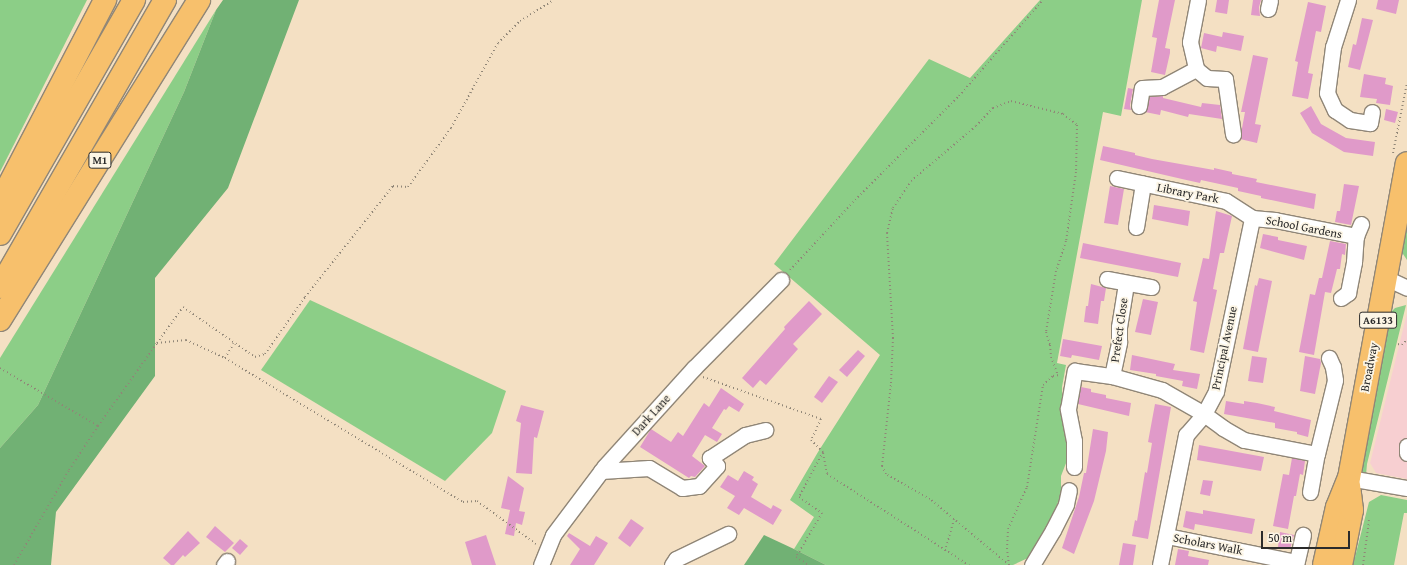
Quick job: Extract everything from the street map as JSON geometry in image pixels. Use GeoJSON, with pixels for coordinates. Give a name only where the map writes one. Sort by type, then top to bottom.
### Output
{"type":"FeatureCollection","features":[{"type":"Feature","properties":{"kind":"highway"},"geometry":{"type":"LineString","coordinates":[[0,202],[105,0]]}},
{"type":"Feature","properties":{"kind":"highway"},"geometry":{"type":"LineString","coordinates":[[0,234],[134,0]]}},
{"type":"Feature","properties":{"kind":"highway","name":"M1"},"geometry":{"type":"LineString","coordinates":[[0,287],[165,0]]}},
{"type":"Feature","properties":{"kind":"highway","name":"M1"},"geometry":{"type":"LineString","coordinates":[[0,320],[199,0]]}},
{"type":"Feature","properties":{"kind":"highway","name":"Broadway"},"geometry":{"type":"LineString","coordinates":[[1324,565],[1337,507],[1349,478],[1395,278],[1400,158]]}},
{"type":"Feature","properties":{"kind":"highway","name":"Broadway"},"geometry":{"type":"LineString","coordinates":[[1341,565],[1352,510],[1349,478]]}},
{"type":"Feature","properties":{"kind":"street"},"geometry":{"type":"LineString","coordinates":[[1198,0],[1190,42],[1196,68],[1207,78],[1226,79],[1233,134]]}},
{"type":"Feature","properties":{"kind":"street"},"geometry":{"type":"LineString","coordinates":[[1348,0],[1333,47],[1327,94],[1335,110],[1350,120],[1370,123],[1372,112]]}},
{"type":"Feature","properties":{"kind":"street"},"geometry":{"type":"LineString","coordinates":[[1139,106],[1142,88],[1162,87],[1196,68]]}},
{"type":"Feature","properties":{"kind":"street","name":"Library Park"},"geometry":{"type":"LineString","coordinates":[[1117,178],[1226,201],[1252,218]]}},
{"type":"Feature","properties":{"kind":"street","name":"Library Park"},"geometry":{"type":"LineString","coordinates":[[1136,227],[1143,184]]}},
{"type":"Feature","properties":{"kind":"street","name":"School Gardens"},"geometry":{"type":"LineString","coordinates":[[1252,218],[1358,230],[1348,293],[1341,298]]}},
{"type":"Feature","properties":{"kind":"street","name":"Principal Avenue"},"geometry":{"type":"LineString","coordinates":[[1160,565],[1186,435],[1204,414],[1216,391],[1252,218]]}},
{"type":"Feature","properties":{"kind":"street"},"geometry":{"type":"LineString","coordinates":[[1395,278],[1407,288]]}},
{"type":"Feature","properties":{"kind":"street","name":"Dark Lane"},"geometry":{"type":"LineString","coordinates":[[543,558],[553,535],[601,471],[691,372],[781,280]]}},
{"type":"Feature","properties":{"kind":"street","name":"Prefect Close"},"geometry":{"type":"LineString","coordinates":[[1107,280],[1151,287]]}},
{"type":"Feature","properties":{"kind":"street","name":"Prefect Close"},"geometry":{"type":"LineString","coordinates":[[1112,376],[1119,342],[1119,327],[1126,284]]}},
{"type":"Feature","properties":{"kind":"street"},"geometry":{"type":"LineString","coordinates":[[1310,492],[1317,454],[1324,431],[1335,380],[1333,367],[1329,358]]}},
{"type":"Feature","properties":{"kind":"street"},"geometry":{"type":"LineString","coordinates":[[1074,467],[1074,441],[1068,409],[1075,371],[1112,376],[1162,390],[1204,414],[1223,428],[1244,440],[1317,454]]}},
{"type":"Feature","properties":{"kind":"street"},"geometry":{"type":"LineString","coordinates":[[601,471],[649,468],[682,488],[699,486],[717,466],[710,458],[745,435],[765,430]]}},
{"type":"Feature","properties":{"kind":"street"},"geometry":{"type":"LineString","coordinates":[[1407,447],[1407,453]]}},
{"type":"Feature","properties":{"kind":"street"},"geometry":{"type":"LineString","coordinates":[[1349,478],[1407,488]]}},
{"type":"Feature","properties":{"kind":"street"},"geometry":{"type":"LineString","coordinates":[[1032,565],[1053,530],[1066,504],[1069,490]]}},
{"type":"Feature","properties":{"kind":"street"},"geometry":{"type":"LineString","coordinates":[[672,565],[676,560],[728,534]]}},
{"type":"Feature","properties":{"kind":"street","name":"Scholars Walk"},"geometry":{"type":"LineString","coordinates":[[1167,536],[1296,563],[1303,534]]}},
{"type":"Feature","properties":{"kind":"path"},"geometry":{"type":"LineString","coordinates":[[14,565],[69,470],[98,426],[183,307],[255,357],[265,354],[305,296],[393,186],[408,187],[451,128],[498,43],[520,22],[553,0]]}},
{"type":"Feature","properties":{"kind":"path"},"geometry":{"type":"LineString","coordinates":[[781,280],[855,200],[959,96],[1043,0]]}},
{"type":"Feature","properties":{"kind":"path"},"geometry":{"type":"LineString","coordinates":[[1400,158],[1407,83]]}},
{"type":"Feature","properties":{"kind":"path"},"geometry":{"type":"LineString","coordinates":[[1009,565],[930,499],[886,474],[882,466],[891,383],[893,338],[887,233],[893,208],[911,181],[976,126],[993,108],[1011,101],[1063,114],[1076,125],[1076,172],[1066,241],[1056,271],[1046,332],[1050,345],[1051,357],[1058,375]]}},
{"type":"Feature","properties":{"kind":"path"},"geometry":{"type":"LineString","coordinates":[[1398,344],[1402,345],[1407,339]]}},
{"type":"Feature","properties":{"kind":"path"},"geometry":{"type":"LineString","coordinates":[[157,343],[186,340],[225,358],[463,502],[477,501],[543,558]]}},
{"type":"Feature","properties":{"kind":"path"},"geometry":{"type":"LineString","coordinates":[[225,358],[234,343]]}},
{"type":"Feature","properties":{"kind":"path"},"geometry":{"type":"LineString","coordinates":[[0,368],[98,426]]}},
{"type":"Feature","properties":{"kind":"path"},"geometry":{"type":"LineString","coordinates":[[1009,565],[1007,549],[1008,529],[1027,487],[1043,385],[1053,376],[1075,371]]}},
{"type":"Feature","properties":{"kind":"path"},"geometry":{"type":"LineString","coordinates":[[691,372],[821,419],[812,440],[823,452],[827,474],[969,565]]}},
{"type":"Feature","properties":{"kind":"path"},"geometry":{"type":"LineString","coordinates":[[809,565],[796,557],[822,513],[799,497],[823,452]]}},
{"type":"Feature","properties":{"kind":"path"},"geometry":{"type":"LineString","coordinates":[[945,551],[954,519]]}},
{"type":"Feature","properties":{"kind":"shaded area"},"geometry":{"type":"Polygon","coordinates":[[[1407,313],[1407,479],[1376,473],[1370,463],[1407,313]]]}},
{"type":"Feature","properties":{"kind":"green space"},"geometry":{"type":"Polygon","coordinates":[[[0,0],[87,0],[0,172],[0,0]]]}},
{"type":"Feature","properties":{"kind":"green space"},"geometry":{"type":"Polygon","coordinates":[[[223,0],[299,0],[228,188],[155,278],[155,376],[56,512],[51,565],[0,565],[0,448],[38,405],[184,92],[216,10],[223,0]]]}},
{"type":"Feature","properties":{"kind":"green space"},"geometry":{"type":"Polygon","coordinates":[[[1040,0],[1142,0],[1121,116],[1103,112],[1057,363],[1066,365],[1062,387],[1063,419],[1068,458],[1061,476],[1061,494],[1052,518],[1028,558],[1013,565],[826,565],[794,549],[814,517],[790,500],[818,452],[880,355],[774,264],[929,59],[970,78],[1040,0]]]}},
{"type":"Feature","properties":{"kind":"green space"},"geometry":{"type":"Polygon","coordinates":[[[216,10],[184,92],[38,405],[0,448],[0,358],[216,10]]]}},
{"type":"Feature","properties":{"kind":"green space"},"geometry":{"type":"Polygon","coordinates":[[[1407,202],[1407,260],[1401,251],[1407,202]]]}},
{"type":"Feature","properties":{"kind":"green space"},"geometry":{"type":"Polygon","coordinates":[[[310,300],[506,391],[492,433],[445,481],[261,370],[310,300]]]}},
{"type":"Feature","properties":{"kind":"green space"},"geometry":{"type":"Polygon","coordinates":[[[1406,305],[1367,464],[1366,475],[1363,473],[1362,467],[1386,317],[1395,308],[1406,305]]]}},
{"type":"Feature","properties":{"kind":"green space"},"geometry":{"type":"Polygon","coordinates":[[[1381,495],[1407,500],[1407,513],[1404,513],[1394,565],[1353,565],[1369,502],[1381,495]]]}},
{"type":"Feature","properties":{"kind":"green space"},"geometry":{"type":"Polygon","coordinates":[[[764,535],[794,549],[826,565],[744,565],[764,535]]]}},
{"type":"Feature","properties":{"kind":"building"},"geometry":{"type":"Polygon","coordinates":[[[1159,0],[1175,0],[1165,48],[1170,49],[1170,53],[1165,75],[1151,72],[1157,38],[1152,37],[1159,0]]]}},
{"type":"Feature","properties":{"kind":"building"},"geometry":{"type":"Polygon","coordinates":[[[1217,0],[1229,0],[1227,14],[1215,12],[1217,0]]]}},
{"type":"Feature","properties":{"kind":"building"},"geometry":{"type":"Polygon","coordinates":[[[1253,0],[1261,0],[1259,7],[1260,16],[1251,15],[1253,0]]]}},
{"type":"Feature","properties":{"kind":"building"},"geometry":{"type":"Polygon","coordinates":[[[1378,0],[1399,0],[1396,14],[1376,9],[1378,0]]]}},
{"type":"Feature","properties":{"kind":"building"},"geometry":{"type":"Polygon","coordinates":[[[1308,2],[1326,6],[1321,32],[1316,31],[1308,73],[1313,74],[1308,99],[1292,96],[1298,62],[1295,61],[1308,2]]]}},
{"type":"Feature","properties":{"kind":"building"},"geometry":{"type":"Polygon","coordinates":[[[1362,18],[1373,20],[1360,70],[1348,67],[1353,44],[1356,45],[1362,18]]]}},
{"type":"Feature","properties":{"kind":"building"},"geometry":{"type":"Polygon","coordinates":[[[1223,32],[1244,36],[1241,51],[1217,46],[1216,52],[1201,48],[1204,33],[1222,37],[1223,32]]]}},
{"type":"Feature","properties":{"kind":"building"},"geometry":{"type":"Polygon","coordinates":[[[1253,55],[1268,58],[1255,124],[1261,125],[1257,143],[1240,139],[1245,112],[1241,112],[1253,55]]]}},
{"type":"Feature","properties":{"kind":"building"},"geometry":{"type":"Polygon","coordinates":[[[1364,74],[1386,78],[1385,84],[1393,86],[1390,105],[1376,103],[1377,99],[1360,97],[1364,74]]]}},
{"type":"Feature","properties":{"kind":"building"},"geometry":{"type":"Polygon","coordinates":[[[1128,88],[1133,89],[1130,105],[1131,110],[1124,109],[1128,88]]]}},
{"type":"Feature","properties":{"kind":"building"},"geometry":{"type":"Polygon","coordinates":[[[1163,96],[1163,98],[1201,107],[1202,103],[1220,105],[1222,119],[1189,114],[1188,117],[1161,110],[1160,115],[1145,112],[1150,97],[1163,96]]]}},
{"type":"Feature","properties":{"kind":"building"},"geometry":{"type":"Polygon","coordinates":[[[1311,106],[1321,124],[1346,138],[1375,142],[1373,156],[1344,152],[1312,133],[1300,113],[1311,106]]]}},
{"type":"Feature","properties":{"kind":"building"},"geometry":{"type":"Polygon","coordinates":[[[1386,109],[1398,112],[1395,123],[1384,120],[1386,109]]]}},
{"type":"Feature","properties":{"kind":"building"},"geometry":{"type":"Polygon","coordinates":[[[1103,146],[1135,153],[1135,155],[1152,159],[1232,172],[1232,174],[1257,179],[1256,182],[1316,194],[1314,209],[1261,198],[1261,196],[1238,191],[1238,188],[1201,180],[1200,183],[1100,160],[1103,146]]]}},
{"type":"Feature","properties":{"kind":"building"},"geometry":{"type":"Polygon","coordinates":[[[1344,184],[1359,186],[1351,225],[1335,222],[1337,211],[1340,211],[1344,184]]]}},
{"type":"Feature","properties":{"kind":"building"},"geometry":{"type":"Polygon","coordinates":[[[1110,186],[1124,189],[1118,225],[1104,223],[1110,186]]]}},
{"type":"Feature","properties":{"kind":"building"},"geometry":{"type":"Polygon","coordinates":[[[1154,205],[1190,211],[1188,226],[1152,219],[1154,205]]]}},
{"type":"Feature","properties":{"kind":"building"},"geometry":{"type":"Polygon","coordinates":[[[1216,211],[1232,216],[1224,253],[1220,253],[1213,289],[1217,290],[1204,353],[1190,350],[1197,302],[1193,301],[1203,258],[1209,259],[1216,211]]]}},
{"type":"Feature","properties":{"kind":"building"},"geometry":{"type":"Polygon","coordinates":[[[1263,234],[1278,237],[1278,240],[1307,246],[1304,260],[1260,248],[1263,234]]]}},
{"type":"Feature","properties":{"kind":"building"},"geometry":{"type":"Polygon","coordinates":[[[1330,241],[1346,244],[1345,255],[1342,254],[1340,269],[1337,269],[1331,293],[1325,292],[1314,355],[1299,352],[1310,294],[1315,295],[1319,278],[1322,278],[1330,241]]]}},
{"type":"Feature","properties":{"kind":"building"},"geometry":{"type":"Polygon","coordinates":[[[1083,243],[1181,263],[1178,277],[1080,258],[1083,243]]]}},
{"type":"Feature","properties":{"kind":"building"},"geometry":{"type":"Polygon","coordinates":[[[1259,278],[1272,281],[1258,352],[1243,349],[1255,285],[1257,286],[1259,278]]]}},
{"type":"Feature","properties":{"kind":"building"},"geometry":{"type":"Polygon","coordinates":[[[1091,284],[1106,288],[1104,301],[1101,301],[1098,324],[1084,322],[1091,284]]]}},
{"type":"Feature","properties":{"kind":"building"},"geometry":{"type":"Polygon","coordinates":[[[1143,299],[1158,302],[1151,335],[1135,332],[1143,299]]]}},
{"type":"Feature","properties":{"kind":"building"},"geometry":{"type":"Polygon","coordinates":[[[809,301],[822,314],[793,344],[798,349],[766,385],[760,380],[753,388],[742,378],[785,329],[784,327],[809,301]]]}},
{"type":"Feature","properties":{"kind":"building"},"geometry":{"type":"Polygon","coordinates":[[[1063,339],[1102,346],[1099,360],[1072,355],[1071,358],[1060,356],[1063,339]]]}},
{"type":"Feature","properties":{"kind":"building"},"geometry":{"type":"Polygon","coordinates":[[[858,350],[865,356],[847,377],[839,370],[858,350]]]}},
{"type":"Feature","properties":{"kind":"building"},"geometry":{"type":"Polygon","coordinates":[[[1132,355],[1175,364],[1173,370],[1200,374],[1197,389],[1182,386],[1183,381],[1156,376],[1156,374],[1130,370],[1132,355]]]}},
{"type":"Feature","properties":{"kind":"building"},"geometry":{"type":"Polygon","coordinates":[[[1252,356],[1267,358],[1263,383],[1248,381],[1252,356]]]}},
{"type":"Feature","properties":{"kind":"building"},"geometry":{"type":"Polygon","coordinates":[[[1305,356],[1320,359],[1321,363],[1315,394],[1300,391],[1305,356]]]}},
{"type":"Feature","properties":{"kind":"building"},"geometry":{"type":"Polygon","coordinates":[[[829,376],[838,382],[822,403],[814,397],[829,376]]]}},
{"type":"Feature","properties":{"kind":"building"},"geometry":{"type":"Polygon","coordinates":[[[1081,387],[1091,389],[1091,392],[1106,395],[1106,398],[1131,403],[1129,416],[1078,404],[1081,387]]]}},
{"type":"Feature","properties":{"kind":"building"},"geometry":{"type":"Polygon","coordinates":[[[721,388],[744,404],[739,412],[729,406],[726,410],[724,409],[712,428],[722,434],[717,442],[705,435],[692,456],[705,466],[695,477],[691,476],[689,478],[640,447],[651,429],[671,442],[678,432],[683,436],[704,403],[709,407],[721,388]]]}},
{"type":"Feature","properties":{"kind":"building"},"geometry":{"type":"Polygon","coordinates":[[[1226,401],[1244,404],[1244,401],[1275,407],[1274,411],[1311,420],[1308,437],[1297,434],[1297,432],[1275,428],[1275,423],[1224,414],[1226,401]]]}},
{"type":"Feature","properties":{"kind":"building"},"geometry":{"type":"Polygon","coordinates":[[[1155,404],[1171,407],[1148,539],[1132,536],[1135,520],[1137,521],[1145,472],[1147,473],[1152,443],[1148,442],[1155,404]]]}},
{"type":"Feature","properties":{"kind":"building"},"geometry":{"type":"Polygon","coordinates":[[[521,405],[544,411],[537,438],[534,437],[532,474],[516,473],[521,423],[516,421],[521,405]]]}},
{"type":"Feature","properties":{"kind":"building"},"geometry":{"type":"Polygon","coordinates":[[[1093,429],[1108,432],[1106,451],[1094,501],[1074,554],[1062,548],[1079,497],[1084,473],[1086,473],[1093,429]]]}},
{"type":"Feature","properties":{"kind":"building"},"geometry":{"type":"Polygon","coordinates":[[[1199,445],[1264,457],[1261,471],[1197,460],[1199,445]]]}},
{"type":"Feature","properties":{"kind":"building"},"geometry":{"type":"Polygon","coordinates":[[[1292,458],[1305,461],[1303,475],[1300,474],[1296,496],[1294,496],[1288,529],[1273,526],[1283,474],[1289,475],[1292,458]]]}},
{"type":"Feature","properties":{"kind":"building"},"geometry":{"type":"Polygon","coordinates":[[[744,471],[754,477],[752,480],[758,484],[751,497],[771,509],[773,505],[782,510],[773,525],[744,508],[739,515],[727,508],[735,496],[720,487],[728,475],[738,481],[744,471]]]}},
{"type":"Feature","properties":{"kind":"building"},"geometry":{"type":"Polygon","coordinates":[[[508,476],[524,488],[519,511],[525,512],[522,525],[516,523],[514,536],[505,534],[510,510],[501,508],[508,476]]]}},
{"type":"Feature","properties":{"kind":"building"},"geometry":{"type":"Polygon","coordinates":[[[1203,480],[1213,481],[1210,496],[1200,494],[1203,480]]]}},
{"type":"Feature","properties":{"kind":"building"},"geometry":{"type":"Polygon","coordinates":[[[1203,510],[1255,519],[1252,534],[1195,524],[1194,530],[1183,527],[1186,511],[1203,514],[1203,510]]]}},
{"type":"Feature","properties":{"kind":"building"},"geometry":{"type":"Polygon","coordinates":[[[631,519],[644,528],[630,547],[618,538],[631,519]]]}},
{"type":"Feature","properties":{"kind":"building"},"geometry":{"type":"Polygon","coordinates":[[[215,526],[234,543],[225,552],[206,537],[215,526]]]}},
{"type":"Feature","properties":{"kind":"building"},"geometry":{"type":"Polygon","coordinates":[[[188,531],[200,543],[185,557],[183,555],[174,565],[171,565],[163,558],[188,531]]]}},
{"type":"Feature","properties":{"kind":"building"},"geometry":{"type":"Polygon","coordinates":[[[1280,532],[1294,535],[1290,549],[1278,547],[1280,532]]]}},
{"type":"Feature","properties":{"kind":"building"},"geometry":{"type":"Polygon","coordinates":[[[569,533],[590,546],[596,536],[608,543],[594,565],[570,565],[580,549],[567,536],[569,533]]]}},
{"type":"Feature","properties":{"kind":"building"},"geometry":{"type":"Polygon","coordinates":[[[486,535],[496,565],[472,565],[465,542],[486,535]]]}},
{"type":"Feature","properties":{"kind":"building"},"geometry":{"type":"Polygon","coordinates":[[[240,539],[248,546],[240,555],[232,548],[240,539]]]}},
{"type":"Feature","properties":{"kind":"building"},"geometry":{"type":"Polygon","coordinates":[[[1123,543],[1136,545],[1133,565],[1119,565],[1123,543]]]}},
{"type":"Feature","properties":{"kind":"building"},"geometry":{"type":"Polygon","coordinates":[[[1178,549],[1189,551],[1188,556],[1209,560],[1208,565],[1175,565],[1178,549]]]}}]}
